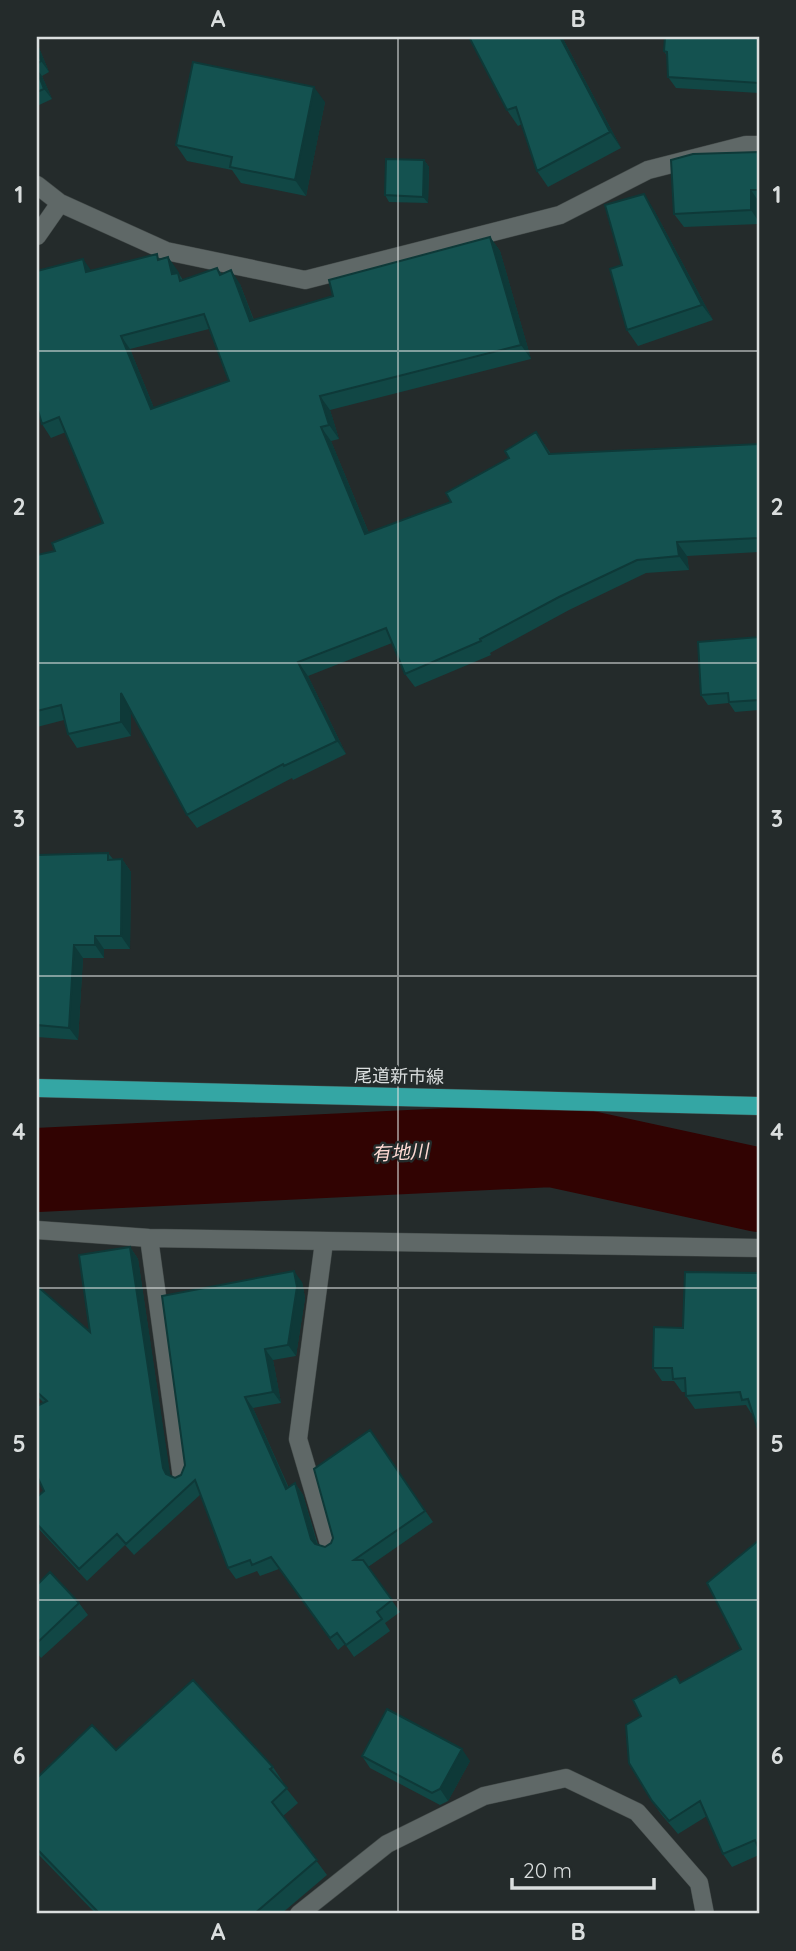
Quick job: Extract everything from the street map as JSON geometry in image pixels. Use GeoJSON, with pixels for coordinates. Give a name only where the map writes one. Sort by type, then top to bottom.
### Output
{"type":"FeatureCollection","features":[{"type":"Feature","properties":{"kind":"main road","name":"尾道新市線"},"geometry":{"type":"LineString","coordinates":[[37,1088],[759,1106]]}},
{"type":"Feature","properties":{"kind":"street"},"geometry":{"type":"LineString","coordinates":[[37,185],[60,203],[166,251],[304,280],[560,215],[648,170],[746,145],[759,145]]}},
{"type":"Feature","properties":{"kind":"street"},"geometry":{"type":"LineString","coordinates":[[37,236],[60,203]]}},
{"type":"Feature","properties":{"kind":"street"},"geometry":{"type":"LineString","coordinates":[[37,1230],[149,1238],[759,1248]]}},
{"type":"Feature","properties":{"kind":"street"},"geometry":{"type":"LineString","coordinates":[[149,1238],[182,1478]]}},
{"type":"Feature","properties":{"kind":"street"},"geometry":{"type":"LineString","coordinates":[[324,1241],[298,1439],[330,1547]]}},
{"type":"Feature","properties":{"kind":"street"},"geometry":{"type":"LineString","coordinates":[[299,1914],[387,1844],[484,1796],[566,1778],[637,1812],[699,1883],[705,1914]]}},
{"type":"Feature","properties":{"kind":"building"},"geometry":{"type":"Polygon","coordinates":[[[469,37],[560,37],[610,132],[537,171],[516,107],[507,110],[469,37]]]}},
{"type":"Feature","properties":{"kind":"building"},"geometry":{"type":"Polygon","coordinates":[[[665,37],[759,37],[759,83],[668,77],[665,37]]]}},
{"type":"Feature","properties":{"kind":"building"},"geometry":{"type":"Polygon","coordinates":[[[193,62],[314,87],[295,180],[230,167],[232,157],[176,145],[193,62]]]}},
{"type":"Feature","properties":{"kind":"building"},"geometry":{"type":"Polygon","coordinates":[[[37,71],[44,89],[37,92],[37,71]]]}},
{"type":"Feature","properties":{"kind":"building"},"geometry":{"type":"Polygon","coordinates":[[[759,152],[759,190],[751,190],[751,210],[674,214],[671,160],[693,154],[759,152]]]}},
{"type":"Feature","properties":{"kind":"building"},"geometry":{"type":"Polygon","coordinates":[[[386,159],[424,160],[423,197],[385,195],[386,159]]]}},
{"type":"Feature","properties":{"kind":"building"},"geometry":{"type":"Polygon","coordinates":[[[644,194],[702,305],[627,330],[610,269],[622,265],[605,205],[644,194]]]}},
{"type":"Feature","properties":{"kind":"building"},"geometry":{"type":"Polygon","coordinates":[[[490,237],[521,345],[320,396],[329,425],[321,427],[365,534],[451,502],[446,493],[509,458],[505,451],[536,432],[549,454],[759,444],[759,538],[677,542],[679,556],[637,560],[559,597],[480,639],[481,641],[405,674],[386,628],[298,662],[337,741],[284,766],[283,764],[187,815],[121,693],[121,722],[68,734],[61,705],[37,711],[37,555],[55,551],[52,543],[103,523],[59,417],[42,424],[37,407],[37,271],[83,259],[86,272],[157,254],[158,260],[168,257],[172,274],[178,273],[180,281],[217,268],[220,275],[231,270],[250,321],[333,296],[329,280],[490,237]],[[204,314],[121,336],[151,409],[229,381],[204,314]]]}},
{"type":"Feature","properties":{"kind":"building"},"geometry":{"type":"Polygon","coordinates":[[[759,637],[759,700],[729,702],[728,693],[701,695],[698,642],[759,637]]]}},
{"type":"Feature","properties":{"kind":"building"},"geometry":{"type":"Polygon","coordinates":[[[108,853],[108,860],[122,859],[121,936],[95,936],[95,945],[74,945],[69,1028],[37,1025],[38,855],[108,853]]]}},
{"type":"Feature","properties":{"kind":"building"},"geometry":{"type":"Polygon","coordinates":[[[130,1247],[166,1474],[175,1478],[181,1475],[185,1465],[162,1296],[294,1271],[297,1287],[288,1345],[265,1349],[273,1392],[245,1397],[286,1489],[295,1483],[311,1539],[315,1544],[325,1547],[333,1538],[314,1469],[370,1430],[425,1511],[354,1560],[363,1560],[392,1600],[377,1612],[382,1619],[346,1645],[337,1633],[330,1638],[271,1557],[252,1565],[250,1560],[228,1568],[195,1480],[126,1544],[117,1534],[79,1569],[37,1524],[37,1497],[44,1491],[37,1476],[37,1406],[47,1401],[37,1392],[37,1286],[90,1332],[79,1255],[130,1247]]]}},
{"type":"Feature","properties":{"kind":"building"},"geometry":{"type":"Polygon","coordinates":[[[685,1272],[759,1273],[759,1433],[748,1399],[742,1400],[740,1392],[686,1396],[685,1378],[673,1379],[672,1368],[653,1368],[654,1327],[683,1328],[685,1272]]]}},
{"type":"Feature","properties":{"kind":"building"},"geometry":{"type":"Polygon","coordinates":[[[759,1540],[759,1850],[755,1840],[723,1854],[700,1801],[669,1821],[652,1801],[629,1763],[626,1725],[641,1716],[633,1700],[676,1676],[680,1683],[741,1649],[707,1583],[759,1540]]]}},
{"type":"Feature","properties":{"kind":"building"},"geometry":{"type":"Polygon","coordinates":[[[50,1572],[79,1603],[37,1643],[37,1585],[50,1572]]]}},
{"type":"Feature","properties":{"kind":"building"},"geometry":{"type":"Polygon","coordinates":[[[193,1680],[273,1767],[270,1769],[287,1788],[272,1802],[317,1860],[254,1914],[100,1914],[37,1849],[37,1778],[92,1725],[116,1750],[193,1680]]]}},
{"type":"Feature","properties":{"kind":"building"},"geometry":{"type":"Polygon","coordinates":[[[387,1709],[462,1749],[440,1789],[432,1793],[362,1756],[387,1709]]]}},
{"type":"Feature","properties":{"kind":"waterway","name":"有地川"},"geometry":{"type":"LineString","coordinates":[[37,1170],[552,1145],[759,1190]]}}]}
